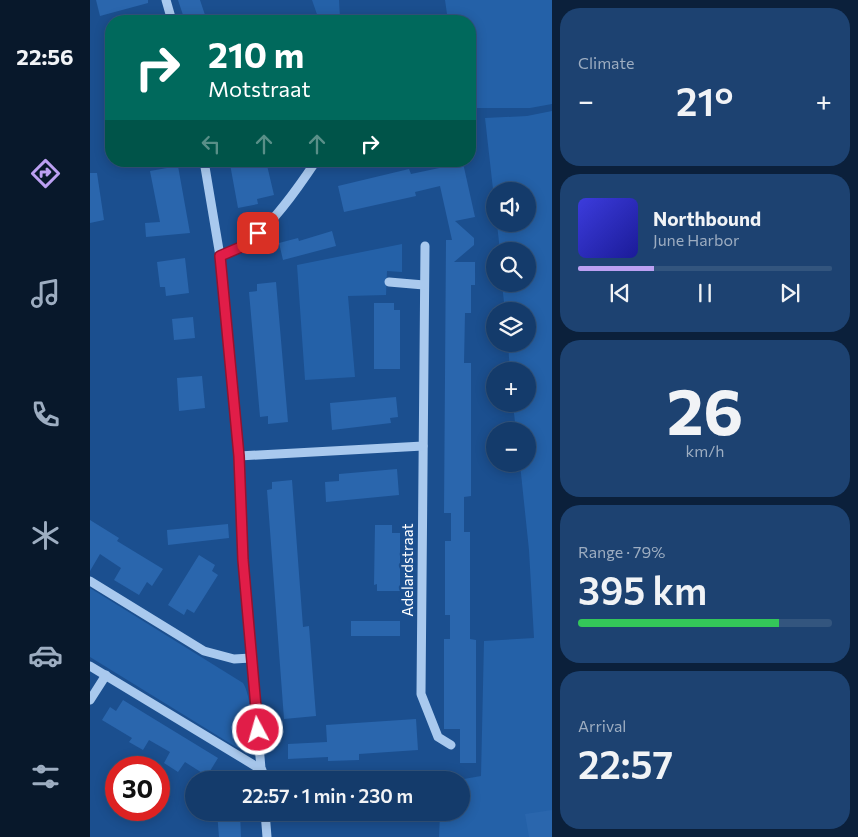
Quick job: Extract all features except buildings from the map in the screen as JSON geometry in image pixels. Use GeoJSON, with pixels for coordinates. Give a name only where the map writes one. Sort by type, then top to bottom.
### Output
{"type":"FeatureCollection","features":[{"type":"Feature","properties":{"kind":"street"},"geometry":{"type":"LineString","coordinates":[[166,0],[170,15]]}},
{"type":"Feature","properties":{"kind":"street"},"geometry":{"type":"LineString","coordinates":[[205,167],[220,256],[239,456],[243,560],[262,770]]}},
{"type":"Feature","properties":{"kind":"street"},"geometry":{"type":"LineString","coordinates":[[220,256],[241,247],[258,233],[291,197],[312,167]]}},
{"type":"Feature","properties":{"kind":"street","name":"Adelardstraat"},"geometry":{"type":"LineString","coordinates":[[425,246],[421,694],[438,737],[451,745]]}},
{"type":"Feature","properties":{"kind":"street"},"geometry":{"type":"LineString","coordinates":[[389,282],[424,285]]}},
{"type":"Feature","properties":{"kind":"street"},"geometry":{"type":"LineString","coordinates":[[239,456],[423,446]]}},
{"type":"Feature","properties":{"kind":"street"},"geometry":{"type":"LineString","coordinates":[[90,581],[204,651],[234,658],[251,658]]}},
{"type":"Feature","properties":{"kind":"street"},"geometry":{"type":"LineString","coordinates":[[90,666],[262,770]]}},
{"type":"Feature","properties":{"kind":"street"},"geometry":{"type":"LineString","coordinates":[[90,700],[106,675]]}},
{"type":"Feature","properties":{"kind":"street"},"geometry":{"type":"LineString","coordinates":[[266,821],[267,837]]}},
{"type":"Feature","properties":{"kind":"shaded area"},"geometry":{"type":"Polygon","coordinates":[[[312,0],[339,0],[340,15],[317,15],[312,0]]]}},
{"type":"Feature","properties":{"kind":"shaded area"},"geometry":{"type":"Polygon","coordinates":[[[445,0],[552,0],[552,104],[530,108],[476,108],[476,15],[447,15],[445,0]]]}},
{"type":"Feature","properties":{"kind":"shaded area"},"geometry":{"type":"Polygon","coordinates":[[[552,111],[552,837],[439,837],[440,821],[470,821],[470,778],[481,776],[484,641],[534,638],[529,550],[521,472],[536,472],[536,422],[515,422],[514,412],[536,412],[536,362],[509,362],[509,352],[536,352],[536,302],[504,302],[503,292],[536,292],[536,242],[499,242],[498,232],[536,232],[536,182],[492,182],[485,118],[527,116],[552,111]]]}},
{"type":"Feature","properties":{"kind":"shaded area"},"geometry":{"type":"Polygon","coordinates":[[[402,244],[402,272],[387,271],[386,295],[348,296],[355,377],[305,380],[297,265],[402,244]]]}},
{"type":"Feature","properties":{"kind":"shaded area"},"geometry":{"type":"Polygon","coordinates":[[[90,588],[243,683],[248,695],[251,714],[252,733],[250,747],[243,750],[236,747],[90,657],[90,588]]]}},
{"type":"Feature","properties":{"kind":"route"},"geometry":{"type":"LineString","coordinates":[[258,233],[241,247],[220,256],[239,456],[243,560],[258,730]]}}]}
